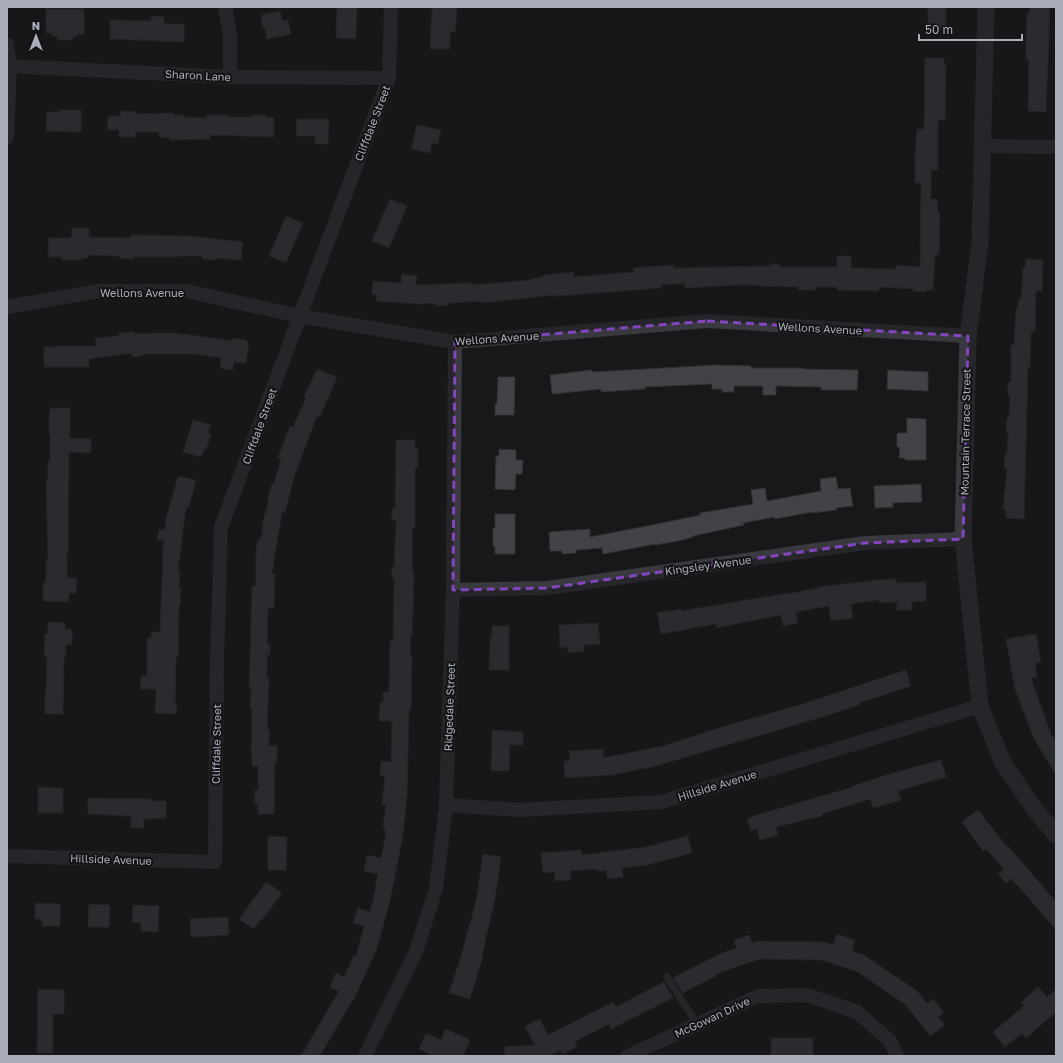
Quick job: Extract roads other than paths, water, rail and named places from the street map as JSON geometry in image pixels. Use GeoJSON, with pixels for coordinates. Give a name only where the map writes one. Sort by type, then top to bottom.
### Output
{"type":"FeatureCollection","features":[{"type":"Feature","properties":{"kind":"street"},"geometry":{"type":"LineString","coordinates":[[224,7],[230,34],[230,77]]}},
{"type":"Feature","properties":{"kind":"street","name":"Cliffdale Street"},"geometry":{"type":"LineString","coordinates":[[215,862],[217,660],[221,527],[388,78],[391,7]]}},
{"type":"Feature","properties":{"kind":"street","name":"Mountain Terrace Street"},"geometry":{"type":"LineString","coordinates":[[986,7],[980,242],[968,336],[963,539],[980,706],[1003,763],[1036,811],[1056,835]]}},
{"type":"Feature","properties":{"kind":"street"},"geometry":{"type":"LineString","coordinates":[[7,44],[7,137]]}},
{"type":"Feature","properties":{"kind":"street","name":"Sharon Lane"},"geometry":{"type":"LineString","coordinates":[[8,66],[230,77],[388,78]]}},
{"type":"Feature","properties":{"kind":"street"},"geometry":{"type":"LineString","coordinates":[[983,146],[1056,147]]}},
{"type":"Feature","properties":{"kind":"street","name":"Wellons Avenue"},"geometry":{"type":"LineString","coordinates":[[7,307],[99,291],[186,291],[299,316],[456,342],[707,321],[968,336]]}},
{"type":"Feature","properties":{"kind":"street","name":"Ridgedale Street"},"geometry":{"type":"LineString","coordinates":[[365,1056],[416,951],[436,889],[446,805],[453,590],[456,342]]}},
{"type":"Feature","properties":{"kind":"street","name":"Kingsley Avenue"},"geometry":{"type":"LineString","coordinates":[[453,590],[547,588],[865,543],[963,539]]}},
{"type":"Feature","properties":{"kind":"street","name":"Hillside Avenue"},"geometry":{"type":"LineString","coordinates":[[446,805],[520,810],[661,802],[980,706]]}},
{"type":"Feature","properties":{"kind":"street","name":"Hillside Avenue"},"geometry":{"type":"LineString","coordinates":[[7,856],[215,862]]}},
{"type":"Feature","properties":{"kind":"street","name":"McGowan Drive"},"geometry":{"type":"LineString","coordinates":[[628,1056],[758,996],[807,994],[857,1012],[890,1041],[897,1056]]}},
{"type":"Feature","properties":{"kind":"lane"},"geometry":{"type":"LineString","coordinates":[[667,977],[697,1024]]}}]}
